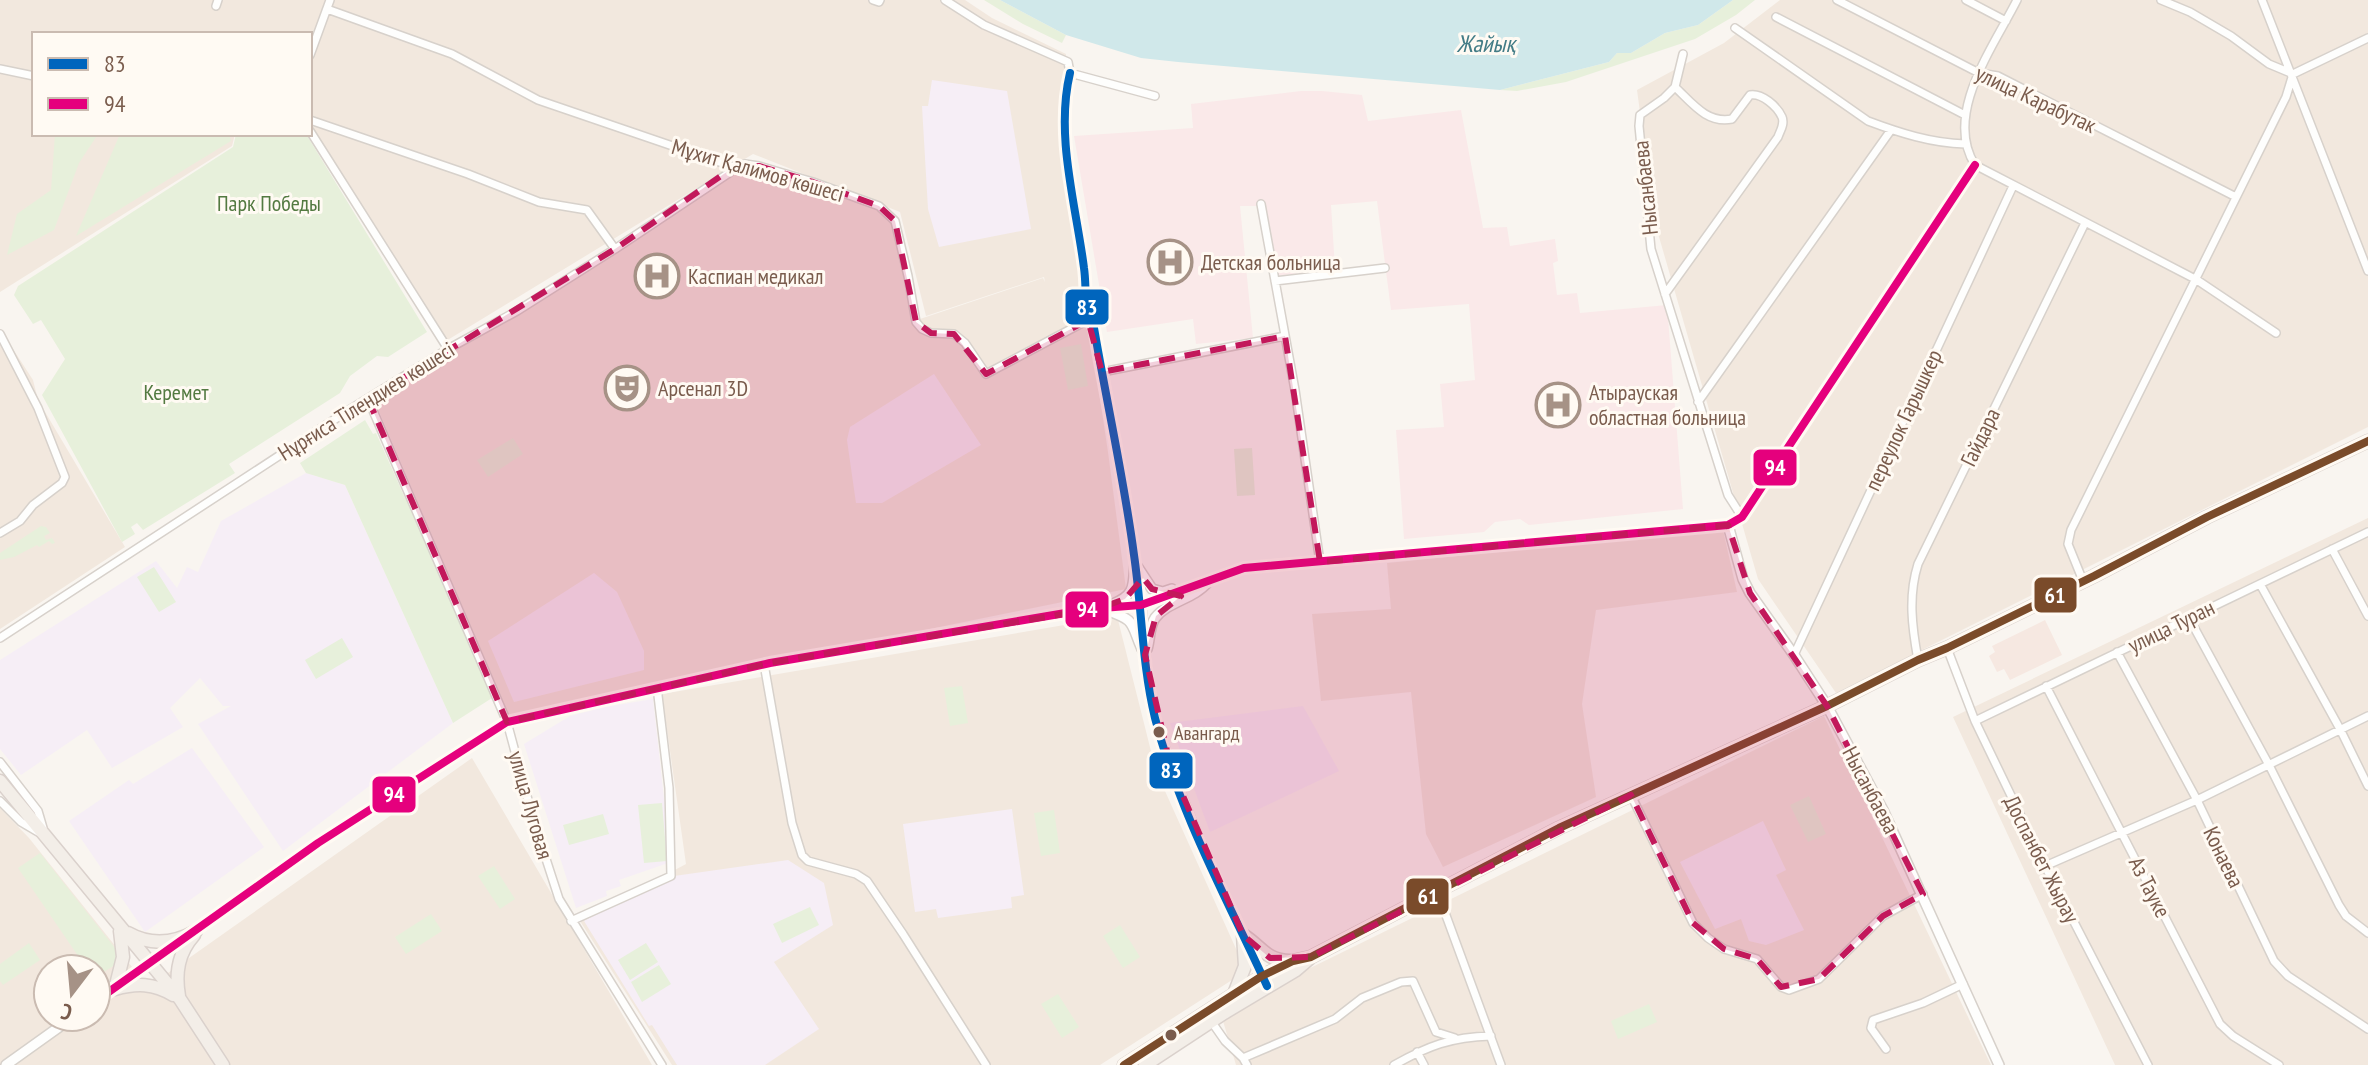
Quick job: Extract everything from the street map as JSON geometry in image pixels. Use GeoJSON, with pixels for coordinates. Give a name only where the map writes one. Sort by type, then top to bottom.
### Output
{"type":"FeatureCollection","features":[{"type":"Feature","properties":{"kind":"main road"},"geometry":{"type":"LineString","coordinates":[[1145,1065],[1232,996],[1296,970],[1311,957],[1559,828],[1827,706],[2207,517],[2368,441]]}},
{"type":"Feature","properties":{"kind":"main road"},"geometry":{"type":"LineString","coordinates":[[2,783],[180,999],[223,1065]]}},
{"type":"Feature","properties":{"kind":"main road"},"geometry":{"type":"LineString","coordinates":[[119,928],[142,940],[155,942],[184,938],[196,931]]}},
{"type":"Feature","properties":{"kind":"main road"},"geometry":{"type":"LineString","coordinates":[[119,928],[123,957],[115,989],[147,984],[164,989],[180,999]]}},
{"type":"Feature","properties":{"kind":"main road"},"geometry":{"type":"LineString","coordinates":[[180,999],[177,981],[179,962],[196,931]]}},
{"type":"Feature","properties":{"kind":"main road"},"geometry":{"type":"LineString","coordinates":[[1243,935],[1270,958],[1293,961],[1311,957]]}},
{"type":"Feature","properties":{"kind":"main road"},"geometry":{"type":"LineString","coordinates":[[1232,996],[1244,974],[1243,935]]}},
{"type":"Feature","properties":{"kind":"main road"},"geometry":{"type":"LineString","coordinates":[[1124,1065],[1208,1017],[1293,961]]}},
{"type":"Feature","properties":{"kind":"street"},"geometry":{"type":"LineString","coordinates":[[312,50],[330,0]]}},
{"type":"Feature","properties":{"kind":"street"},"geometry":{"type":"LineString","coordinates":[[873,0],[880,0]]}},
{"type":"Feature","properties":{"kind":"street"},"geometry":{"type":"LineString","coordinates":[[945,0],[984,25],[1068,62],[1070,73],[1064,98],[1069,171],[1088,320],[1094,328],[1135,563],[1155,717],[1190,819],[1265,981]]}},
{"type":"Feature","properties":{"kind":"street","name":"улица Карабутак"},"geometry":{"type":"LineString","coordinates":[[1837,0],[1979,73],[1998,76],[2236,197]]}},
{"type":"Feature","properties":{"kind":"street"},"geometry":{"type":"LineString","coordinates":[[1966,0],[2006,21]]}},
{"type":"Feature","properties":{"kind":"street"},"geometry":{"type":"LineString","coordinates":[[2017,0],[1970,93],[1965,115],[1965,144],[1975,165],[2197,280],[2276,333]]}},
{"type":"Feature","properties":{"kind":"street"},"geometry":{"type":"LineString","coordinates":[[2161,0],[2190,12],[2231,36],[2269,64],[2293,74]]}},
{"type":"Feature","properties":{"kind":"street"},"geometry":{"type":"LineString","coordinates":[[2262,0],[2367,266]]}},
{"type":"Feature","properties":{"kind":"street","name":"Мұхит Қалимов көшесі"},"geometry":{"type":"LineString","coordinates":[[327,9],[452,54],[538,100],[734,167],[745,164],[759,166],[879,206],[895,221],[916,322],[931,333],[954,334],[965,343],[986,374],[1088,320]]}},
{"type":"Feature","properties":{"kind":"street"},"geometry":{"type":"LineString","coordinates":[[1776,17],[1965,115]]}},
{"type":"Feature","properties":{"kind":"street"},"geometry":{"type":"LineString","coordinates":[[1735,28],[1868,121],[1941,144],[1965,144]]}},
{"type":"Feature","properties":{"kind":"street"},"geometry":{"type":"LineString","coordinates":[[2083,581],[2068,538],[2286,97],[2293,74],[2368,38]]}},
{"type":"Feature","properties":{"kind":"street"},"geometry":{"type":"LineString","coordinates":[[1665,294],[1778,137],[1782,125],[1782,117],[1765,98],[1757,94],[1750,95],[1732,119],[1723,121],[1705,115],[1675,87],[1683,54]]}},
{"type":"Feature","properties":{"kind":"street"},"geometry":{"type":"LineString","coordinates":[[0,69],[32,76]]}},
{"type":"Feature","properties":{"kind":"street"},"geometry":{"type":"LineString","coordinates":[[1070,73],[1155,96]]}},
{"type":"Feature","properties":{"kind":"street","name":"Нысанбаева"},"geometry":{"type":"LineString","coordinates":[[1675,87],[1640,115],[1651,249],[1728,495],[1742,517]]}},
{"type":"Feature","properties":{"kind":"street"},"geometry":{"type":"LineString","coordinates":[[312,121],[468,174],[539,202],[587,210],[615,249]]}},
{"type":"Feature","properties":{"kind":"street"},"geometry":{"type":"LineString","coordinates":[[1698,402],[1891,130]]}},
{"type":"Feature","properties":{"kind":"street"},"geometry":{"type":"LineString","coordinates":[[312,134],[448,349]]}},
{"type":"Feature","properties":{"kind":"street"},"geometry":{"type":"LineString","coordinates":[[112,991],[318,843],[507,722],[764,664],[1100,608],[1141,605],[1244,568],[1728,525],[1742,517],[1975,165]]}},
{"type":"Feature","properties":{"kind":"street","name":"Нұрғиса Тілендиев көшесі"},"geometry":{"type":"LineString","coordinates":[[0,638],[368,399],[615,249],[734,167]]}},
{"type":"Feature","properties":{"kind":"street","name":"переулок Гарышкер"},"geometry":{"type":"LineString","coordinates":[[1794,655],[2013,186]]}},
{"type":"Feature","properties":{"kind":"street"},"geometry":{"type":"LineString","coordinates":[[1261,204],[1320,562]]}},
{"type":"Feature","properties":{"kind":"street","name":"Гайдара"},"geometry":{"type":"LineString","coordinates":[[1918,660],[1911,596],[1918,564],[2085,223]]}},
{"type":"Feature","properties":{"kind":"street"},"geometry":{"type":"LineString","coordinates":[[1275,281],[1385,268]]}},
{"type":"Feature","properties":{"kind":"street"},"geometry":{"type":"LineString","coordinates":[[0,334],[54,445],[65,477],[20,521],[0,533]]}},
{"type":"Feature","properties":{"kind":"street"},"geometry":{"type":"LineString","coordinates":[[1102,372],[1285,336]]}},
{"type":"Feature","properties":{"kind":"street","name":"улица Луговая"},"geometry":{"type":"LineString","coordinates":[[368,399],[507,722],[559,899],[662,1065]]}},
{"type":"Feature","properties":{"kind":"street","name":"Нысанбаева"},"geometry":{"type":"LineString","coordinates":[[1728,525],[1750,593],[1827,706],[1883,810],[1999,1065]]}},
{"type":"Feature","properties":{"kind":"street","name":"улица Туран"},"geometry":{"type":"LineString","coordinates":[[1975,721],[2368,532]]}},
{"type":"Feature","properties":{"kind":"street"},"geometry":{"type":"LineString","coordinates":[[2332,549],[2368,616]]}},
{"type":"Feature","properties":{"kind":"street"},"geometry":{"type":"LineString","coordinates":[[1135,563],[1152,589],[1163,592],[1210,579]]}},
{"type":"Feature","properties":{"kind":"street"},"geometry":{"type":"LineString","coordinates":[[1100,608],[1125,599],[1132,590],[1135,563]]}},
{"type":"Feature","properties":{"kind":"street"},"geometry":{"type":"LineString","coordinates":[[1145,655],[1156,616],[1202,589],[1210,579]]}},
{"type":"Feature","properties":{"kind":"street"},"geometry":{"type":"LineString","coordinates":[[2260,584],[2368,786]]}},
{"type":"Feature","properties":{"kind":"street"},"geometry":{"type":"LineString","coordinates":[[1100,608],[1125,616],[1133,623],[1145,655]]}},
{"type":"Feature","properties":{"kind":"street"},"geometry":{"type":"LineString","coordinates":[[2189,618],[2269,765],[2339,905],[2346,916],[2368,933]]}},
{"type":"Feature","properties":{"kind":"street","name":"Доспанбет Жырау"},"geometry":{"type":"LineString","coordinates":[[1947,648],[1975,721],[2045,866],[2148,1065]]}},
{"type":"Feature","properties":{"kind":"street","name":"Конаева"},"geometry":{"type":"LineString","coordinates":[[2117,652],[2197,800],[2274,961],[2288,976],[2368,1029]]}},
{"type":"Feature","properties":{"kind":"street"},"geometry":{"type":"LineString","coordinates":[[764,664],[792,823],[802,855],[808,861],[856,874],[867,881],[986,1065]]}},
{"type":"Feature","properties":{"kind":"street","name":"Аз Тауке"},"geometry":{"type":"LineString","coordinates":[[2046,686],[2220,1024],[2233,1036],[2279,1065]]}},
{"type":"Feature","properties":{"kind":"street"},"geometry":{"type":"LineString","coordinates":[[571,921],[671,876],[669,788],[657,687]]}},
{"type":"Feature","properties":{"kind":"street"},"geometry":{"type":"LineString","coordinates":[[2045,866],[2197,800],[2368,716]]}},
{"type":"Feature","properties":{"kind":"street"},"geometry":{"type":"LineString","coordinates":[[0,762],[38,811],[47,837]]}},
{"type":"Feature","properties":{"kind":"street"},"geometry":{"type":"LineString","coordinates":[[1631,795],[1693,923],[1724,949],[1757,959],[1781,987],[1789,990],[1819,979],[1883,916],[1923,894]]}},
{"type":"Feature","properties":{"kind":"street"},"geometry":{"type":"LineString","coordinates":[[0,801],[21,822],[47,837]]}},
{"type":"Feature","properties":{"kind":"street"},"geometry":{"type":"LineString","coordinates":[[1437,891],[1501,1065]]}},
{"type":"Feature","properties":{"kind":"street"},"geometry":{"type":"LineString","coordinates":[[1208,1017],[1225,1041],[1245,1061],[1335,1019],[1362,998],[1401,982],[1413,981],[1436,1032],[1455,1038]]}},
{"type":"Feature","properties":{"kind":"street"},"geometry":{"type":"LineString","coordinates":[[1886,1049],[1871,1028],[1873,1020],[1923,1003],[1963,984]]}},
{"type":"Feature","properties":{"kind":"street"},"geometry":{"type":"LineString","coordinates":[[6,1065],[51,1033]]}},
{"type":"Feature","properties":{"kind":"street"},"geometry":{"type":"LineString","coordinates":[[1394,1065],[1417,1052],[1455,1038],[1491,1036]]}},
{"type":"Feature","properties":{"kind":"street"},"geometry":{"type":"LineString","coordinates":[[1417,1052],[1424,1065]]}},
{"type":"Feature","properties":{"kind":"highlighted area"},"geometry":{"type":"Polygon","coordinates":[[[759,166],[813,182],[879,206],[895,221],[916,322],[931,333],[954,334],[986,374],[1088,320],[1102,372],[1285,336],[1320,562],[1728,525],[1750,593],[1827,706],[1923,894],[1883,916],[1819,979],[1781,987],[1757,959],[1724,949],[1693,923],[1631,795],[1311,957],[1270,958],[1243,935],[1171,768],[1145,655],[1156,616],[1181,596],[1152,589],[1143,578],[1125,599],[1100,608],[770,663],[507,722],[368,399],[615,249],[734,167],[759,166]]]}},
{"type":"Feature","properties":{"kind":"shaded area"},"geometry":{"type":"Polygon","coordinates":[[[0,0],[965,0],[992,18],[1066,54],[1062,98],[1066,172],[1126,589],[509,715],[375,402],[621,240],[752,161],[890,213],[917,320],[1043,278],[1045,282],[1044,277],[926,316],[900,212],[753,154],[441,344],[308,136],[312,136],[312,32],[32,32],[32,136],[234,136],[232,146],[0,292],[0,0]]]}},
{"type":"Feature","properties":{"kind":"shaded area"},"geometry":{"type":"Polygon","coordinates":[[[1780,0],[2368,0],[2368,427],[1836,693],[1758,579],[1655,223],[1637,90],[1724,43],[1780,0]]]}},
{"type":"Feature","properties":{"kind":"shaded area"},"geometry":{"type":"Polygon","coordinates":[[[932,80],[1007,91],[1031,229],[939,247],[928,209],[922,106],[928,106],[932,80]]]}},
{"type":"Feature","properties":{"kind":"shaded area"},"geometry":{"type":"Polygon","coordinates":[[[1301,91],[1362,95],[1368,121],[1461,110],[1483,228],[1507,227],[1510,246],[1555,239],[1558,261],[1553,263],[1557,295],[1577,293],[1580,313],[1667,305],[1683,509],[1529,525],[1520,519],[1495,522],[1484,532],[1404,539],[1396,430],[1444,427],[1440,384],[1475,380],[1469,304],[1391,310],[1377,201],[1331,205],[1335,268],[1270,277],[1258,206],[1240,206],[1253,338],[1196,344],[1193,319],[1107,332],[1074,136],[1193,128],[1191,104],[1301,91]]]}},
{"type":"Feature","properties":{"kind":"shaded area"},"geometry":{"type":"Polygon","coordinates":[[[0,329],[33,380],[38,400],[125,547],[0,629],[0,329]]]}},
{"type":"Feature","properties":{"kind":"shaded area"},"geometry":{"type":"Polygon","coordinates":[[[934,374],[981,445],[882,503],[856,503],[847,440],[850,427],[934,374]]]}},
{"type":"Feature","properties":{"kind":"shaded area"},"geometry":{"type":"Polygon","coordinates":[[[306,473],[345,485],[453,723],[283,851],[198,724],[231,706],[223,706],[200,678],[170,708],[183,727],[112,768],[87,730],[21,775],[0,749],[0,660],[156,561],[177,588],[187,567],[198,572],[221,521],[306,473]]]}},
{"type":"Feature","properties":{"kind":"shaded area"},"geometry":{"type":"Polygon","coordinates":[[[2368,518],[2368,1065],[2115,1065],[1953,717],[2368,518]]]}},
{"type":"Feature","properties":{"kind":"shaded area"},"geometry":{"type":"Polygon","coordinates":[[[1723,530],[1737,592],[1596,610],[1582,704],[1596,797],[1443,867],[1426,834],[1411,692],[1321,701],[1312,614],[1391,609],[1387,563],[1723,530]]]}},
{"type":"Feature","properties":{"kind":"shaded area"},"geometry":{"type":"Polygon","coordinates":[[[594,573],[617,592],[644,651],[644,670],[514,702],[488,641],[594,573]]]}},
{"type":"Feature","properties":{"kind":"shaded area"},"geometry":{"type":"Polygon","coordinates":[[[1117,616],[1156,771],[1246,971],[1100,1065],[672,1065],[580,921],[686,864],[662,694],[1117,616]]]}},
{"type":"Feature","properties":{"kind":"shaded area"},"geometry":{"type":"Polygon","coordinates":[[[2045,620],[2062,655],[2010,680],[2004,669],[1997,672],[1989,656],[1995,652],[1992,646],[2045,620]]]}},
{"type":"Feature","properties":{"kind":"shaded area"},"geometry":{"type":"Polygon","coordinates":[[[653,699],[671,862],[619,880],[621,886],[606,891],[607,896],[576,908],[524,744],[570,716],[653,699]]]}},
{"type":"Feature","properties":{"kind":"shaded area"},"geometry":{"type":"Polygon","coordinates":[[[1303,706],[1339,771],[1210,832],[1170,723],[1303,706]]]}},
{"type":"Feature","properties":{"kind":"shaded area"},"geometry":{"type":"Polygon","coordinates":[[[1824,716],[1991,1065],[1236,1065],[1223,1021],[1302,972],[1824,716]]]}},
{"type":"Feature","properties":{"kind":"shaded area"},"geometry":{"type":"Polygon","coordinates":[[[192,748],[264,847],[145,932],[69,821],[129,780],[133,784],[192,748]]]}},
{"type":"Feature","properties":{"kind":"shaded area"},"geometry":{"type":"Polygon","coordinates":[[[472,758],[652,1065],[0,1065],[0,808],[29,838],[148,987],[472,758]]]}},
{"type":"Feature","properties":{"kind":"shaded area"},"geometry":{"type":"Polygon","coordinates":[[[1012,809],[1024,895],[1011,897],[1012,908],[938,918],[936,909],[915,912],[903,824],[1012,809]]]}},
{"type":"Feature","properties":{"kind":"shaded area"},"geometry":{"type":"Polygon","coordinates":[[[1763,821],[1786,870],[1776,875],[1804,930],[1766,945],[1749,941],[1741,919],[1715,929],[1680,862],[1763,821]]]}},
{"type":"Feature","properties":{"kind":"shaded area"},"geometry":{"type":"Polygon","coordinates":[[[788,860],[824,883],[833,925],[774,962],[819,1029],[765,1065],[677,1065],[584,921],[667,877],[788,860]]]}},
{"type":"Feature","properties":{"kind":"green space"},"geometry":{"type":"Polygon","coordinates":[[[984,0],[1000,0],[1066,35],[1062,43],[984,0]]]}},
{"type":"Feature","properties":{"kind":"green space"},"geometry":{"type":"Polygon","coordinates":[[[1733,0],[1755,0],[1695,39],[1566,82],[1517,91],[1500,90],[1609,62],[1617,53],[1631,53],[1665,33],[1698,25],[1733,0]]]}},
{"type":"Feature","properties":{"kind":"green space"},"geometry":{"type":"Polygon","coordinates":[[[55,136],[97,136],[79,163],[54,230],[7,255],[17,214],[51,190],[55,136]]]}},
{"type":"Feature","properties":{"kind":"green space"},"geometry":{"type":"Polygon","coordinates":[[[119,136],[230,136],[231,141],[76,236],[119,136]]]}},
{"type":"Feature","properties":{"kind":"green space"},"geometry":{"type":"Polygon","coordinates":[[[236,136],[307,136],[427,332],[388,357],[377,356],[350,376],[340,393],[229,464],[235,473],[143,530],[137,523],[131,527],[135,534],[122,542],[42,395],[65,359],[41,320],[33,324],[14,295],[18,286],[233,147],[236,136]]]}},
{"type":"Feature","properties":{"kind":"green space"},"geometry":{"type":"Polygon","coordinates":[[[1081,344],[1088,386],[1068,390],[1060,348],[1081,344]]]}},
{"type":"Feature","properties":{"kind":"green space"},"geometry":{"type":"Polygon","coordinates":[[[365,420],[373,434],[376,433],[408,499],[492,698],[453,723],[345,485],[306,473],[300,463],[365,420]]]}},
{"type":"Feature","properties":{"kind":"green space"},"geometry":{"type":"Polygon","coordinates":[[[513,438],[523,454],[488,477],[477,460],[513,438]]]}},
{"type":"Feature","properties":{"kind":"green space"},"geometry":{"type":"Polygon","coordinates":[[[1252,448],[1255,495],[1237,496],[1234,449],[1252,448]]]}},
{"type":"Feature","properties":{"kind":"green space"},"geometry":{"type":"Polygon","coordinates":[[[41,526],[50,533],[44,536],[46,540],[52,538],[55,543],[49,541],[0,560],[0,553],[41,526]]]}},
{"type":"Feature","properties":{"kind":"green space"},"geometry":{"type":"Polygon","coordinates":[[[154,567],[176,602],[159,612],[137,577],[154,567]]]}},
{"type":"Feature","properties":{"kind":"green space"},"geometry":{"type":"Polygon","coordinates":[[[342,638],[353,657],[316,679],[305,660],[342,638]]]}},
{"type":"Feature","properties":{"kind":"green space"},"geometry":{"type":"Polygon","coordinates":[[[962,686],[968,723],[950,726],[944,688],[962,686]]]}},
{"type":"Feature","properties":{"kind":"green space"},"geometry":{"type":"Polygon","coordinates":[[[1809,796],[1826,834],[1808,842],[1790,805],[1809,796]]]}},
{"type":"Feature","properties":{"kind":"green space"},"geometry":{"type":"Polygon","coordinates":[[[662,803],[667,861],[644,863],[638,805],[662,803]]]}},
{"type":"Feature","properties":{"kind":"green space"},"geometry":{"type":"Polygon","coordinates":[[[1054,810],[1060,853],[1041,856],[1034,813],[1054,810]]]}},
{"type":"Feature","properties":{"kind":"green space"},"geometry":{"type":"Polygon","coordinates":[[[603,814],[609,834],[569,845],[563,825],[603,814]]]}},
{"type":"Feature","properties":{"kind":"green space"},"geometry":{"type":"Polygon","coordinates":[[[40,853],[115,948],[118,963],[112,967],[112,953],[76,953],[18,868],[40,853]]]}},
{"type":"Feature","properties":{"kind":"green space"},"geometry":{"type":"Polygon","coordinates":[[[494,866],[515,899],[500,909],[478,876],[494,866]]]}},
{"type":"Feature","properties":{"kind":"green space"},"geometry":{"type":"Polygon","coordinates":[[[810,907],[819,925],[782,943],[773,924],[810,907]]]}},
{"type":"Feature","properties":{"kind":"green space"},"geometry":{"type":"Polygon","coordinates":[[[431,914],[442,931],[406,954],[395,937],[431,914]]]}},
{"type":"Feature","properties":{"kind":"green space"},"geometry":{"type":"Polygon","coordinates":[[[1120,925],[1140,957],[1123,968],[1103,936],[1120,925]]]}},
{"type":"Feature","properties":{"kind":"green space"},"geometry":{"type":"Polygon","coordinates":[[[29,943],[35,953],[32,953],[32,965],[3,985],[0,981],[0,964],[29,943]]]}},
{"type":"Feature","properties":{"kind":"green space"},"geometry":{"type":"Polygon","coordinates":[[[646,943],[658,962],[630,980],[618,960],[646,943]]]}},
{"type":"Feature","properties":{"kind":"green space"},"geometry":{"type":"Polygon","coordinates":[[[659,965],[671,984],[642,1002],[631,982],[659,965]]]}},
{"type":"Feature","properties":{"kind":"green space"},"geometry":{"type":"Polygon","coordinates":[[[1058,994],[1079,1027],[1062,1038],[1041,1004],[1058,994]]]}},
{"type":"Feature","properties":{"kind":"green space"},"geometry":{"type":"Polygon","coordinates":[[[1649,1004],[1657,1022],[1618,1039],[1611,1021],[1649,1004]]]}},
{"type":"Feature","properties":{"kind":"water","name":"Жайық"},"geometry":{"type":"Polygon","coordinates":[[[1000,0],[1733,0],[1698,25],[1665,33],[1631,53],[1617,53],[1609,62],[1500,90],[1141,58],[1066,35],[1000,0]]]}},
{"type":"Feature","properties":{"kind":"transit line","name":"83"},"geometry":{"type":"LineString","coordinates":[[1070,73],[1065,121],[1068,170],[1087,307],[1094,328],[1130,527],[1147,678],[1155,718],[1190,821],[1267,986]]}},
{"type":"Feature","properties":{"kind":"transit line","name":"94"},"geometry":{"type":"LineString","coordinates":[[112,990],[318,843],[507,722],[770,663],[1089,609],[1141,605],[1244,568],[1728,525],[1742,517],[1975,165]]}},
{"type":"Feature","properties":{"kind":"transit line","name":"61"},"geometry":{"type":"LineString","coordinates":[[1124,1065],[1262,976],[1293,961],[1311,957],[1559,828],[1827,706],[2094,576],[2207,517],[2368,441]]}},
{"type":"Feature","properties":{"kind":"place","name":"Детская больница"},"geometry":{"type":"Point","coordinates":[1170,262]}},
{"type":"Feature","properties":{"kind":"place","name":"Каспиан медикал"},"geometry":{"type":"Point","coordinates":[657,276]}},
{"type":"Feature","properties":{"kind":"place","name":"Арсенал 3D"},"geometry":{"type":"Point","coordinates":[627,388]}},
{"type":"Feature","properties":{"kind":"place","name":"Атырауская областная больница"},"geometry":{"type":"Point","coordinates":[1558,405]}},
{"type":"Feature","properties":{"kind":"place","name":"Авангард"},"geometry":{"type":"Point","coordinates":[1159,732]}},
{"type":"Feature","properties":{"kind":"park label","name":"Парк Победы"},"geometry":{"type":"Point","coordinates":[269,203]}},
{"type":"Feature","properties":{"kind":"park label","name":"Керемет"},"geometry":{"type":"Point","coordinates":[176,392]}}]}
